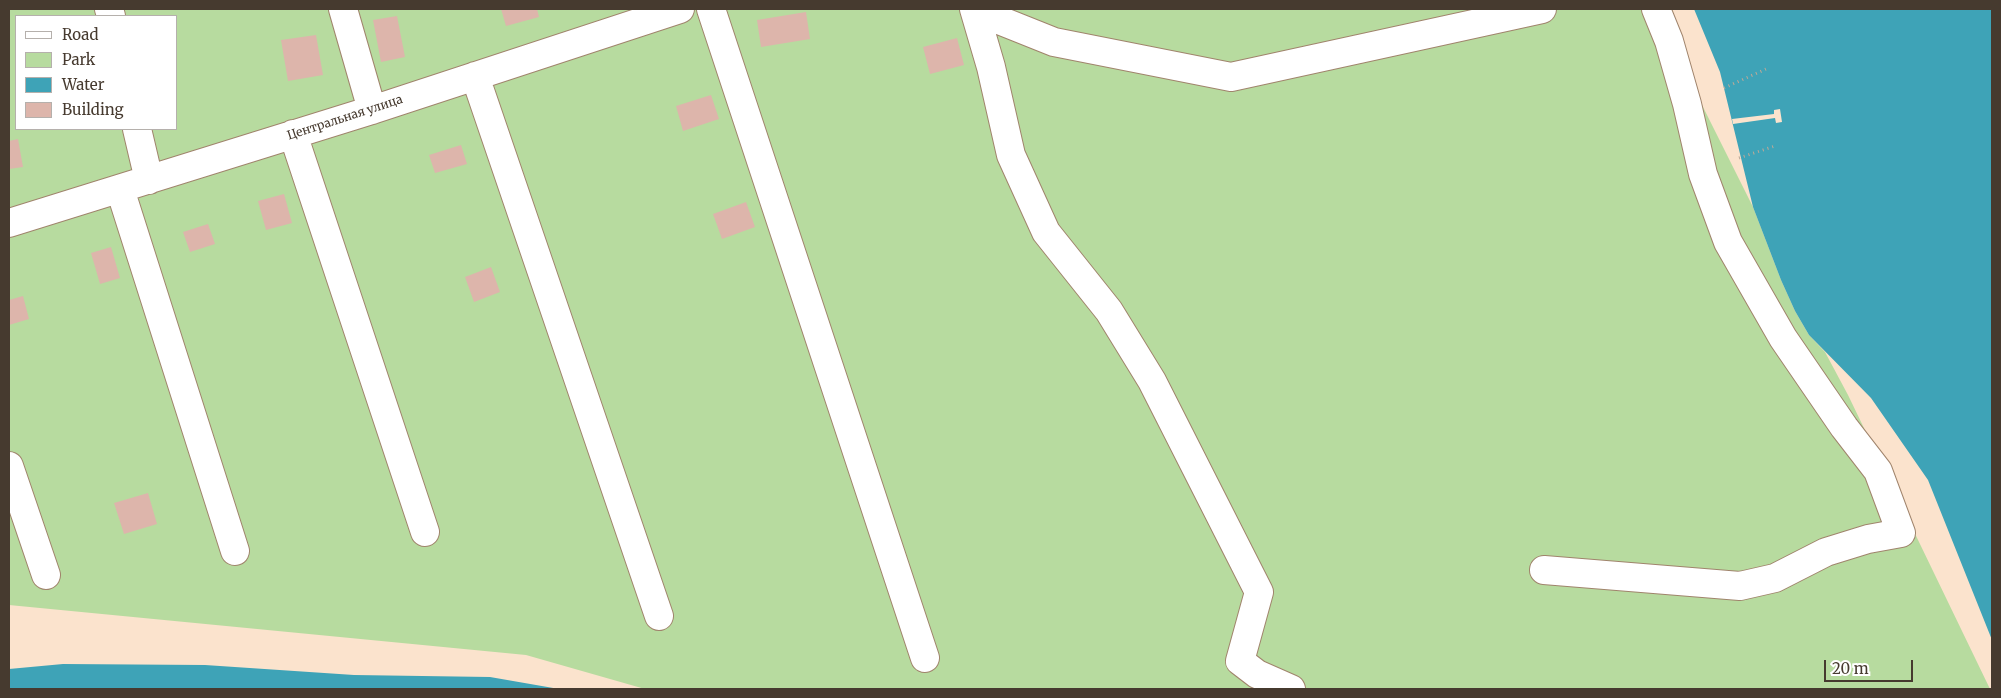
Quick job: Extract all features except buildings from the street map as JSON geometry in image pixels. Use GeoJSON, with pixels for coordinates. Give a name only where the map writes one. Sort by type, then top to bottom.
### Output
{"type":"FeatureCollection","features":[{"type":"Feature","properties":{"kind":"street"},"geometry":{"type":"LineString","coordinates":[[343,9],[372,110]]}},
{"type":"Feature","properties":{"kind":"street","name":"Центральная улица"},"geometry":{"type":"LineString","coordinates":[[9,223],[372,110],[680,9]]}},
{"type":"Feature","properties":{"kind":"street"},"geometry":{"type":"LineString","coordinates":[[711,9],[925,658]]}},
{"type":"Feature","properties":{"kind":"street"},"geometry":{"type":"LineString","coordinates":[[974,9],[991,67],[1010,155],[1046,232],[1109,311],[1152,381],[1259,592],[1240,661],[1257,674],[1291,689]]}},
{"type":"Feature","properties":{"kind":"street"},"geometry":{"type":"LineString","coordinates":[[988,9],[994,18],[1054,42],[1232,77],[1542,9]]}},
{"type":"Feature","properties":{"kind":"street"},"geometry":{"type":"LineString","coordinates":[[1544,570],[1740,586],[1776,578],[1834,550],[1868,539],[1901,533],[1878,471],[1844,427],[1783,338],[1728,242],[1703,174],[1669,41],[1656,9]]}},
{"type":"Feature","properties":{"kind":"street"},"geometry":{"type":"LineString","coordinates":[[475,76],[659,616]]}},
{"type":"Feature","properties":{"kind":"street"},"geometry":{"type":"LineString","coordinates":[[137,130],[148,180]]}},
{"type":"Feature","properties":{"kind":"street"},"geometry":{"type":"LineString","coordinates":[[293,134],[425,532]]}},
{"type":"Feature","properties":{"kind":"street"},"geometry":{"type":"LineString","coordinates":[[120,189],[235,551]]}},
{"type":"Feature","properties":{"kind":"street"},"geometry":{"type":"LineString","coordinates":[[9,466],[46,575]]}},
{"type":"Feature","properties":{"kind":"path"},"geometry":{"type":"LineString","coordinates":[[1724,88],[1766,69]]}},
{"type":"Feature","properties":{"kind":"path"},"geometry":{"type":"LineString","coordinates":[[1739,158],[1775,146]]}},
{"type":"Feature","properties":{"kind":"green space"},"geometry":{"type":"Polygon","coordinates":[[[9,9],[1672,9],[1701,103],[1753,207],[1795,311],[1809,335],[1825,352],[1848,395],[1990,689],[645,689],[526,655],[9,605],[9,9]]]}},
{"type":"Feature","properties":{"kind":"water"},"geometry":{"type":"Polygon","coordinates":[[[1694,9],[1992,9],[1992,640],[1928,480],[1871,398],[1809,335],[1795,311],[1753,207],[1720,72],[1694,9]]]}},
{"type":"Feature","properties":{"kind":"water"},"geometry":{"type":"Polygon","coordinates":[[[63,664],[205,665],[354,675],[490,677],[559,689],[9,689],[9,669],[63,664]]]}},
{"type":"Feature","properties":{"kind":"pier"},"geometry":{"type":"Polygon","coordinates":[[[1780,109],[1782,122],[1776,123],[1775,118],[1733,124],[1732,119],[1774,114],[1774,110],[1780,109]]]}}]}
